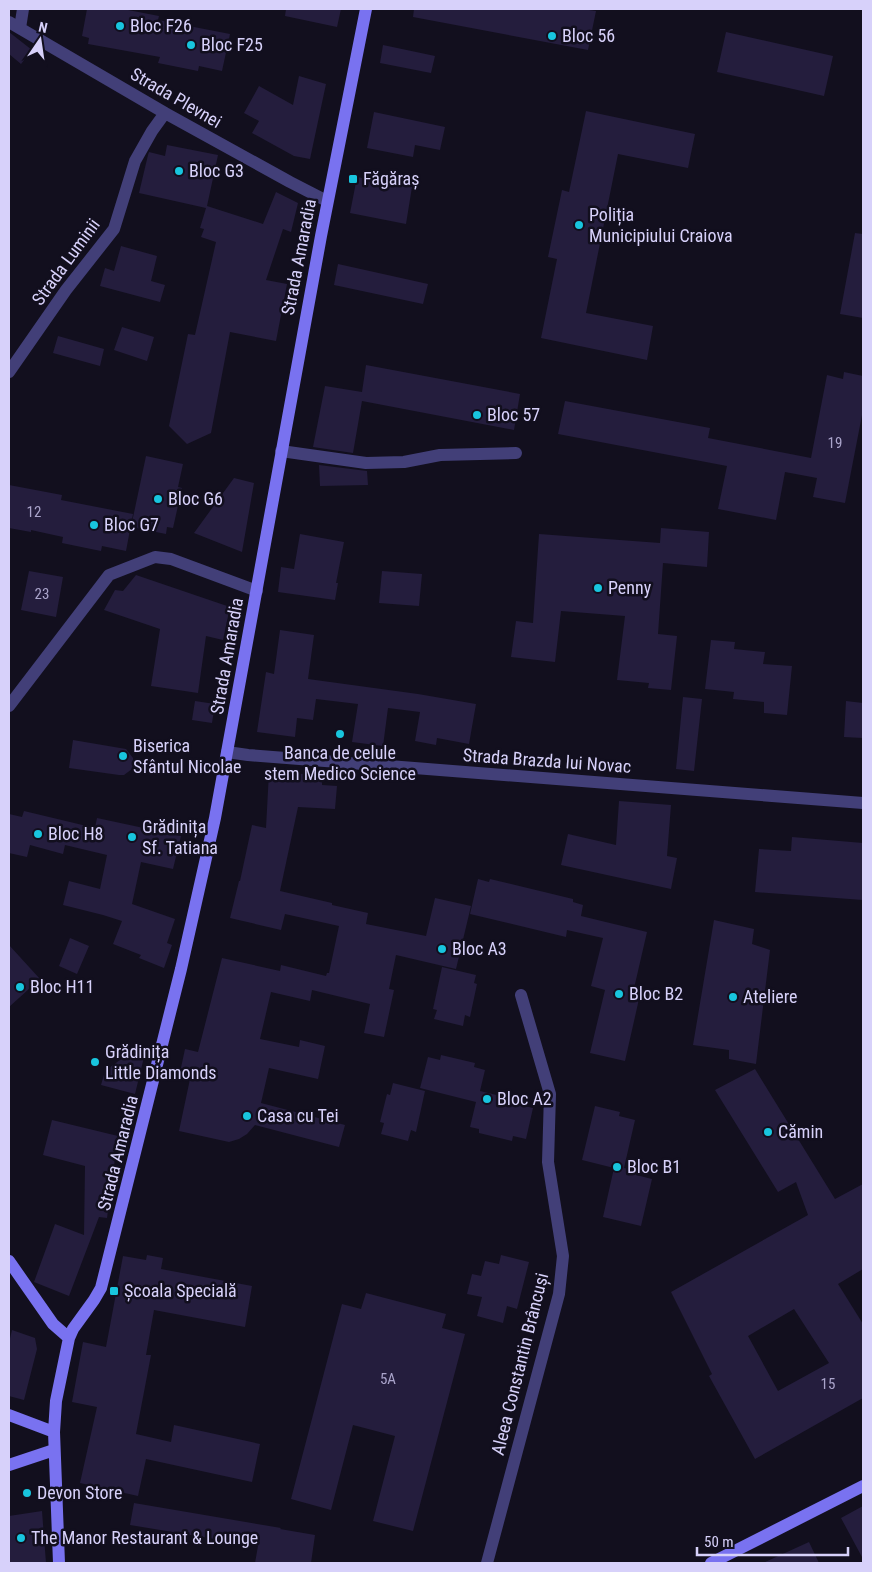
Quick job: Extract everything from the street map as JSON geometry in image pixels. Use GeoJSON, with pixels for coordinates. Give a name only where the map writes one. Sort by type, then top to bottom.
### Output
{"type":"FeatureCollection","features":[{"type":"Feature","properties":{"kind":"main road","name":"Strada Amaradia"},"geometry":{"type":"LineString","coordinates":[[59,1563],[54,1450],[56,1401],[69,1338],[78,1321],[98,1295],[110,1253],[181,969],[215,818],[281,451],[366,9]]}},
{"type":"Feature","properties":{"kind":"main road"},"geometry":{"type":"LineString","coordinates":[[9,1261],[53,1324],[69,1338]]}},
{"type":"Feature","properties":{"kind":"main road"},"geometry":{"type":"LineString","coordinates":[[9,1415],[54,1432]]}},
{"type":"Feature","properties":{"kind":"main road"},"geometry":{"type":"LineString","coordinates":[[9,1466],[54,1450]]}},
{"type":"Feature","properties":{"kind":"main road"},"geometry":{"type":"LineString","coordinates":[[711,1563],[863,1486]]}},
{"type":"Feature","properties":{"kind":"street"},"geometry":{"type":"LineString","coordinates":[[14,25],[23,9]]}},
{"type":"Feature","properties":{"kind":"street","name":"Strada Plevnei"},"geometry":{"type":"LineString","coordinates":[[14,25],[166,113],[328,201]]}},
{"type":"Feature","properties":{"kind":"street","name":"Strada Luminii"},"geometry":{"type":"LineString","coordinates":[[9,372],[66,290],[114,229],[135,161],[152,131],[166,113]]}},
{"type":"Feature","properties":{"kind":"street"},"geometry":{"type":"LineString","coordinates":[[281,451],[366,463],[404,462],[440,456],[516,453]]}},
{"type":"Feature","properties":{"kind":"street"},"geometry":{"type":"LineString","coordinates":[[9,706],[110,574],[154,557],[171,559],[257,591]]}},
{"type":"Feature","properties":{"kind":"street","name":"Strada Brazda lui Novac"},"geometry":{"type":"LineString","coordinates":[[227,752],[863,803]]}},
{"type":"Feature","properties":{"kind":"street","name":"Aleea Constantin Brâncuși"},"geometry":{"type":"LineString","coordinates":[[487,1563],[559,1294],[563,1256],[548,1162],[550,1094],[520,995]]}},
{"type":"Feature","properties":{"kind":"building"},"geometry":{"type":"Polygon","coordinates":[[[87,9],[123,9],[159,16],[158,20],[230,34],[222,71],[199,66],[198,71],[158,63],[160,57],[88,44],[89,38],[82,36],[87,9]]]}},
{"type":"Feature","properties":{"kind":"building"},"geometry":{"type":"Polygon","coordinates":[[[286,9],[341,9],[337,27],[285,16],[286,9]]]}},
{"type":"Feature","properties":{"kind":"building","name":"Bloc 56"},"geometry":{"type":"Polygon","coordinates":[[[414,9],[582,9],[596,11],[588,50],[413,17],[414,9]]]}},
{"type":"Feature","properties":{"kind":"building"},"geometry":{"type":"Polygon","coordinates":[[[9,32],[32,50],[21,64],[9,54],[9,32]]]}},
{"type":"Feature","properties":{"kind":"building"},"geometry":{"type":"Polygon","coordinates":[[[726,32],[833,56],[824,96],[717,72],[726,32]]]}},
{"type":"Feature","properties":{"kind":"building"},"geometry":{"type":"Polygon","coordinates":[[[383,45],[435,56],[431,73],[380,63],[383,45]]]}},
{"type":"Feature","properties":{"kind":"building"},"geometry":{"type":"Polygon","coordinates":[[[299,76],[326,84],[310,159],[294,156],[252,133],[259,121],[244,113],[259,86],[293,105],[299,76]]]}},
{"type":"Feature","properties":{"kind":"building","name":"Poliția Municipiului Craiova"},"geometry":{"type":"Polygon","coordinates":[[[586,111],[695,134],[688,168],[618,154],[586,313],[653,326],[647,360],[541,338],[557,259],[548,257],[562,190],[569,192],[586,111]]]}},
{"type":"Feature","properties":{"kind":"building"},"geometry":{"type":"Polygon","coordinates":[[[374,112],[445,127],[440,150],[415,145],[413,157],[367,148],[374,112]]]}},
{"type":"Feature","properties":{"kind":"building"},"geometry":{"type":"Polygon","coordinates":[[[167,145],[218,155],[207,206],[263,224],[276,192],[298,203],[291,232],[283,229],[266,280],[287,284],[276,341],[230,332],[211,433],[187,444],[169,426],[188,334],[195,335],[216,242],[201,237],[204,229],[200,228],[206,208],[139,193],[149,152],[165,156],[167,145]]]}},
{"type":"Feature","properties":{"kind":"building"},"geometry":{"type":"Polygon","coordinates":[[[357,177],[412,187],[406,224],[350,213],[357,177]]]}},
{"type":"Feature","properties":{"kind":"building"},"geometry":{"type":"Polygon","coordinates":[[[855,233],[863,234],[863,318],[840,314],[855,233]]]}},
{"type":"Feature","properties":{"kind":"building"},"geometry":{"type":"Polygon","coordinates":[[[121,246],[157,256],[151,281],[165,285],[160,302],[100,286],[105,268],[114,271],[121,246]]]}},
{"type":"Feature","properties":{"kind":"building"},"geometry":{"type":"Polygon","coordinates":[[[338,264],[428,284],[423,304],[334,285],[338,264]]]}},
{"type":"Feature","properties":{"kind":"building"},"geometry":{"type":"Polygon","coordinates":[[[122,327],[154,337],[147,361],[114,350],[122,327]]]}},
{"type":"Feature","properties":{"kind":"building"},"geometry":{"type":"Polygon","coordinates":[[[58,336],[104,349],[100,366],[53,353],[58,336]]]}},
{"type":"Feature","properties":{"kind":"building","name":"Bloc 57"},"geometry":{"type":"Polygon","coordinates":[[[366,365],[520,394],[514,430],[362,401],[353,453],[313,447],[325,386],[362,392],[366,365]]]}},
{"type":"Feature","properties":{"kind":"building"},"geometry":{"type":"Polygon","coordinates":[[[844,372],[863,376],[863,410],[845,503],[813,497],[817,478],[785,472],[776,520],[718,509],[727,466],[558,434],[565,401],[710,428],[708,438],[811,458],[827,375],[843,379],[844,372]]]}},
{"type":"Feature","properties":{"kind":"building","name":"Bloc G6"},"geometry":{"type":"Polygon","coordinates":[[[146,456],[183,464],[178,487],[182,488],[173,528],[167,527],[166,534],[131,527],[146,456]]]}},
{"type":"Feature","properties":{"kind":"building"},"geometry":{"type":"Polygon","coordinates":[[[319,465],[367,471],[368,485],[320,486],[319,465]]]}},
{"type":"Feature","properties":{"kind":"building"},"geometry":{"type":"Polygon","coordinates":[[[234,478],[254,483],[242,552],[194,533],[234,478]]]}},
{"type":"Feature","properties":{"kind":"building"},"geometry":{"type":"Polygon","coordinates":[[[9,485],[62,495],[61,500],[133,514],[126,551],[102,546],[101,551],[62,543],[63,537],[31,530],[31,532],[9,528],[9,485]]]}},
{"type":"Feature","properties":{"kind":"building","name":"Penny"},"geometry":{"type":"Polygon","coordinates":[[[661,528],[709,532],[707,567],[663,563],[658,634],[677,636],[671,690],[648,688],[649,683],[617,680],[625,616],[561,611],[555,662],[511,657],[516,621],[533,623],[539,534],[660,543],[661,528]]]}},
{"type":"Feature","properties":{"kind":"building"},"geometry":{"type":"Polygon","coordinates":[[[300,534],[344,542],[336,583],[338,583],[335,600],[278,592],[281,567],[294,569],[300,534]]]}},
{"type":"Feature","properties":{"kind":"building"},"geometry":{"type":"Polygon","coordinates":[[[29,571],[63,577],[56,617],[21,610],[29,571]]]}},
{"type":"Feature","properties":{"kind":"building"},"geometry":{"type":"Polygon","coordinates":[[[382,571],[422,574],[419,606],[379,603],[382,571]]]}},
{"type":"Feature","properties":{"kind":"building"},"geometry":{"type":"Polygon","coordinates":[[[136,575],[230,607],[223,640],[206,636],[198,693],[151,686],[160,629],[104,610],[115,590],[123,591],[136,575]]]}},
{"type":"Feature","properties":{"kind":"building"},"geometry":{"type":"Polygon","coordinates":[[[280,630],[314,635],[308,679],[476,704],[469,744],[437,738],[436,745],[415,741],[420,712],[388,708],[383,746],[352,742],[358,704],[316,699],[313,720],[297,718],[295,737],[257,732],[266,672],[274,674],[280,630]]]}},
{"type":"Feature","properties":{"kind":"building"},"geometry":{"type":"Polygon","coordinates":[[[711,640],[735,642],[734,649],[765,652],[763,664],[792,666],[787,715],[764,713],[764,702],[733,699],[734,692],[705,689],[711,640]]]}},
{"type":"Feature","properties":{"kind":"building"},"geometry":{"type":"Polygon","coordinates":[[[683,697],[702,699],[694,771],[676,769],[683,697]]]}},
{"type":"Feature","properties":{"kind":"building"},"geometry":{"type":"Polygon","coordinates":[[[195,701],[215,704],[212,723],[192,720],[195,701]]]}},
{"type":"Feature","properties":{"kind":"building"},"geometry":{"type":"Polygon","coordinates":[[[846,701],[863,703],[863,738],[844,737],[846,701]]]}},
{"type":"Feature","properties":{"kind":"building"},"geometry":{"type":"Polygon","coordinates":[[[73,740],[126,749],[133,758],[132,769],[124,775],[119,775],[69,768],[73,740]]]}},
{"type":"Feature","properties":{"kind":"building"},"geometry":{"type":"Polygon","coordinates":[[[269,772],[322,775],[322,785],[337,786],[335,809],[298,807],[280,891],[368,913],[366,924],[426,936],[435,898],[471,906],[456,969],[396,955],[389,989],[394,990],[384,1037],[364,1033],[370,1004],[312,990],[310,1001],[271,992],[260,1039],[299,1047],[300,1040],[325,1046],[318,1079],[269,1068],[261,1103],[345,1125],[339,1147],[255,1125],[247,1134],[229,1142],[179,1131],[190,1079],[179,1077],[185,1049],[198,1052],[222,958],[280,971],[281,965],[326,976],[329,973],[339,926],[285,914],[281,930],[230,918],[252,825],[266,828],[269,772]]]}},
{"type":"Feature","properties":{"kind":"building"},"geometry":{"type":"Polygon","coordinates":[[[619,801],[671,805],[667,856],[677,858],[671,889],[561,865],[568,834],[616,845],[619,801]]]}},
{"type":"Feature","properties":{"kind":"building"},"geometry":{"type":"Polygon","coordinates":[[[24,811],[95,828],[97,818],[181,836],[173,869],[141,862],[132,904],[175,919],[167,943],[172,945],[164,968],[139,958],[141,955],[113,944],[122,921],[63,905],[69,881],[100,889],[107,855],[65,845],[63,854],[30,845],[27,857],[9,853],[9,814],[22,817],[24,811]]]}},
{"type":"Feature","properties":{"kind":"building"},"geometry":{"type":"Polygon","coordinates":[[[792,837],[863,843],[863,900],[755,892],[759,849],[791,851],[792,837]]]}},
{"type":"Feature","properties":{"kind":"building"},"geometry":{"type":"Polygon","coordinates":[[[478,879],[489,882],[490,879],[573,899],[573,902],[583,905],[581,916],[647,932],[632,997],[639,999],[625,1061],[590,1053],[605,990],[591,986],[603,938],[567,930],[566,937],[470,914],[478,879]]]}},
{"type":"Feature","properties":{"kind":"building","name":"Ateliere"},"geometry":{"type":"Polygon","coordinates":[[[714,920],[754,929],[752,944],[770,950],[756,1064],[729,1059],[729,1050],[693,1045],[714,920]]]}},
{"type":"Feature","properties":{"kind":"building"},"geometry":{"type":"Polygon","coordinates":[[[70,938],[89,946],[77,974],[59,966],[70,938]]]}},
{"type":"Feature","properties":{"kind":"building","name":"Bloc H11"},"geometry":{"type":"Polygon","coordinates":[[[9,945],[40,979],[9,1007],[9,945]]]}},
{"type":"Feature","properties":{"kind":"building"},"geometry":{"type":"Polygon","coordinates":[[[442,967],[476,975],[474,983],[477,984],[470,1017],[465,1015],[463,1026],[434,1019],[437,1010],[433,1009],[442,967]]]}},
{"type":"Feature","properties":{"kind":"building"},"geometry":{"type":"Polygon","coordinates":[[[125,1049],[145,1053],[135,1094],[101,1085],[105,1071],[124,1057],[125,1049]]]}},
{"type":"Feature","properties":{"kind":"building","name":"Bloc A2"},"geometry":{"type":"Polygon","coordinates":[[[441,1055],[475,1063],[474,1067],[485,1070],[480,1091],[521,1101],[520,1105],[533,1108],[526,1139],[513,1136],[512,1141],[479,1133],[479,1129],[470,1127],[476,1102],[420,1088],[428,1057],[440,1060],[441,1055]]]}},
{"type":"Feature","properties":{"kind":"building"},"geometry":{"type":"Polygon","coordinates":[[[755,1069],[835,1199],[863,1184],[863,1269],[838,1284],[863,1324],[863,1398],[755,1459],[709,1376],[712,1374],[671,1292],[808,1215],[796,1182],[778,1192],[715,1090],[755,1069]],[[794,1309],[748,1336],[778,1391],[829,1363],[794,1309]]]}},
{"type":"Feature","properties":{"kind":"building"},"geometry":{"type":"Polygon","coordinates":[[[393,1083],[425,1091],[416,1132],[411,1130],[408,1141],[381,1134],[384,1123],[380,1122],[387,1094],[390,1095],[393,1083]]]}},
{"type":"Feature","properties":{"kind":"building","name":"Bloc B1"},"geometry":{"type":"Polygon","coordinates":[[[595,1106],[620,1112],[619,1116],[635,1120],[624,1168],[637,1171],[636,1175],[652,1179],[641,1226],[603,1217],[614,1168],[582,1160],[595,1106]]]}},
{"type":"Feature","properties":{"kind":"building"},"geometry":{"type":"Polygon","coordinates":[[[52,1120],[118,1136],[107,1218],[99,1217],[69,1296],[34,1282],[55,1224],[84,1235],[85,1166],[43,1155],[52,1120]]]}},
{"type":"Feature","properties":{"kind":"building"},"geometry":{"type":"Polygon","coordinates":[[[147,1255],[163,1258],[161,1269],[252,1286],[245,1327],[154,1310],[146,1355],[151,1355],[136,1434],[171,1442],[174,1425],[260,1444],[252,1482],[146,1459],[138,1496],[80,1483],[97,1407],[72,1402],[83,1342],[106,1347],[123,1256],[146,1260],[147,1255]]]}},
{"type":"Feature","properties":{"kind":"building"},"geometry":{"type":"Polygon","coordinates":[[[501,1255],[529,1262],[517,1309],[507,1306],[503,1323],[477,1316],[482,1297],[467,1294],[472,1274],[481,1276],[485,1261],[499,1264],[501,1255]]]}},
{"type":"Feature","properties":{"kind":"building"},"geometry":{"type":"Polygon","coordinates":[[[366,1293],[446,1314],[442,1328],[465,1334],[413,1531],[373,1521],[395,1436],[353,1425],[331,1510],[291,1499],[342,1304],[361,1309],[366,1293]]]}},
{"type":"Feature","properties":{"kind":"building"},"geometry":{"type":"Polygon","coordinates":[[[12,1330],[35,1338],[37,1349],[24,1400],[9,1396],[9,1343],[12,1330]]]}},
{"type":"Feature","properties":{"kind":"building"},"geometry":{"type":"Polygon","coordinates":[[[134,1503],[315,1535],[311,1563],[255,1563],[258,1546],[130,1525],[134,1503]]]}},
{"type":"Feature","properties":{"kind":"building"},"geometry":{"type":"Polygon","coordinates":[[[863,1506],[863,1559],[841,1518],[863,1506]]]}},
{"type":"Feature","properties":{"kind":"building"},"geometry":{"type":"Polygon","coordinates":[[[42,1511],[46,1563],[9,1563],[9,1516],[42,1511]]]}},
{"type":"Feature","properties":{"kind":"building"},"geometry":{"type":"Polygon","coordinates":[[[809,1542],[819,1563],[763,1563],[809,1542]]]}},
{"type":"Feature","properties":{"kind":"place","name":"Bloc F26"},"geometry":{"type":"Point","coordinates":[120,26]}},
{"type":"Feature","properties":{"kind":"place","name":"Bloc 56"},"geometry":{"type":"Point","coordinates":[552,36]}},
{"type":"Feature","properties":{"kind":"place","name":"Bloc F25"},"geometry":{"type":"Point","coordinates":[191,45]}},
{"type":"Feature","properties":{"kind":"place","name":"Bloc G3"},"geometry":{"type":"Point","coordinates":[179,171]}},
{"type":"Feature","properties":{"kind":"place","name":"Făgăraș"},"geometry":{"type":"Point","coordinates":[353,179]}},
{"type":"Feature","properties":{"kind":"place","name":"Poliția Municipiului Craiova"},"geometry":{"type":"Point","coordinates":[579,225]}},
{"type":"Feature","properties":{"kind":"place","name":"Bloc 57"},"geometry":{"type":"Point","coordinates":[477,415]}},
{"type":"Feature","properties":{"kind":"place","name":"Bloc G6"},"geometry":{"type":"Point","coordinates":[158,499]}},
{"type":"Feature","properties":{"kind":"place","name":"Bloc G7"},"geometry":{"type":"Point","coordinates":[94,525]}},
{"type":"Feature","properties":{"kind":"place","name":"Penny"},"geometry":{"type":"Point","coordinates":[598,588]}},
{"type":"Feature","properties":{"kind":"place","name":"Banca de celule stem Medico Science"},"geometry":{"type":"Point","coordinates":[340,734]}},
{"type":"Feature","properties":{"kind":"place","name":"Biserica Sfântul Nicolae"},"geometry":{"type":"Point","coordinates":[123,756]}},
{"type":"Feature","properties":{"kind":"place","name":"Bloc H8"},"geometry":{"type":"Point","coordinates":[38,834]}},
{"type":"Feature","properties":{"kind":"place","name":"Grădinița Sf. Tatiana"},"geometry":{"type":"Point","coordinates":[132,837]}},
{"type":"Feature","properties":{"kind":"place","name":"Bloc A3"},"geometry":{"type":"Point","coordinates":[442,949]}},
{"type":"Feature","properties":{"kind":"place","name":"Bloc H11"},"geometry":{"type":"Point","coordinates":[20,987]}},
{"type":"Feature","properties":{"kind":"place","name":"Bloc B2"},"geometry":{"type":"Point","coordinates":[619,994]}},
{"type":"Feature","properties":{"kind":"place","name":"Ateliere"},"geometry":{"type":"Point","coordinates":[733,997]}},
{"type":"Feature","properties":{"kind":"place","name":"Grădinița Little Diamonds"},"geometry":{"type":"Point","coordinates":[95,1062]}},
{"type":"Feature","properties":{"kind":"place","name":"Bloc A2"},"geometry":{"type":"Point","coordinates":[487,1099]}},
{"type":"Feature","properties":{"kind":"place","name":"Casa cu Tei"},"geometry":{"type":"Point","coordinates":[247,1116]}},
{"type":"Feature","properties":{"kind":"place","name":"Cămin"},"geometry":{"type":"Point","coordinates":[768,1132]}},
{"type":"Feature","properties":{"kind":"place","name":"Bloc B1"},"geometry":{"type":"Point","coordinates":[617,1167]}},
{"type":"Feature","properties":{"kind":"place","name":"Școala Specială"},"geometry":{"type":"Point","coordinates":[114,1291]}},
{"type":"Feature","properties":{"kind":"place","name":"Devon Store"},"geometry":{"type":"Point","coordinates":[27,1493]}},
{"type":"Feature","properties":{"kind":"place","name":"The Manor Restaurant & Lounge"},"geometry":{"type":"Point","coordinates":[21,1538]}}]}
